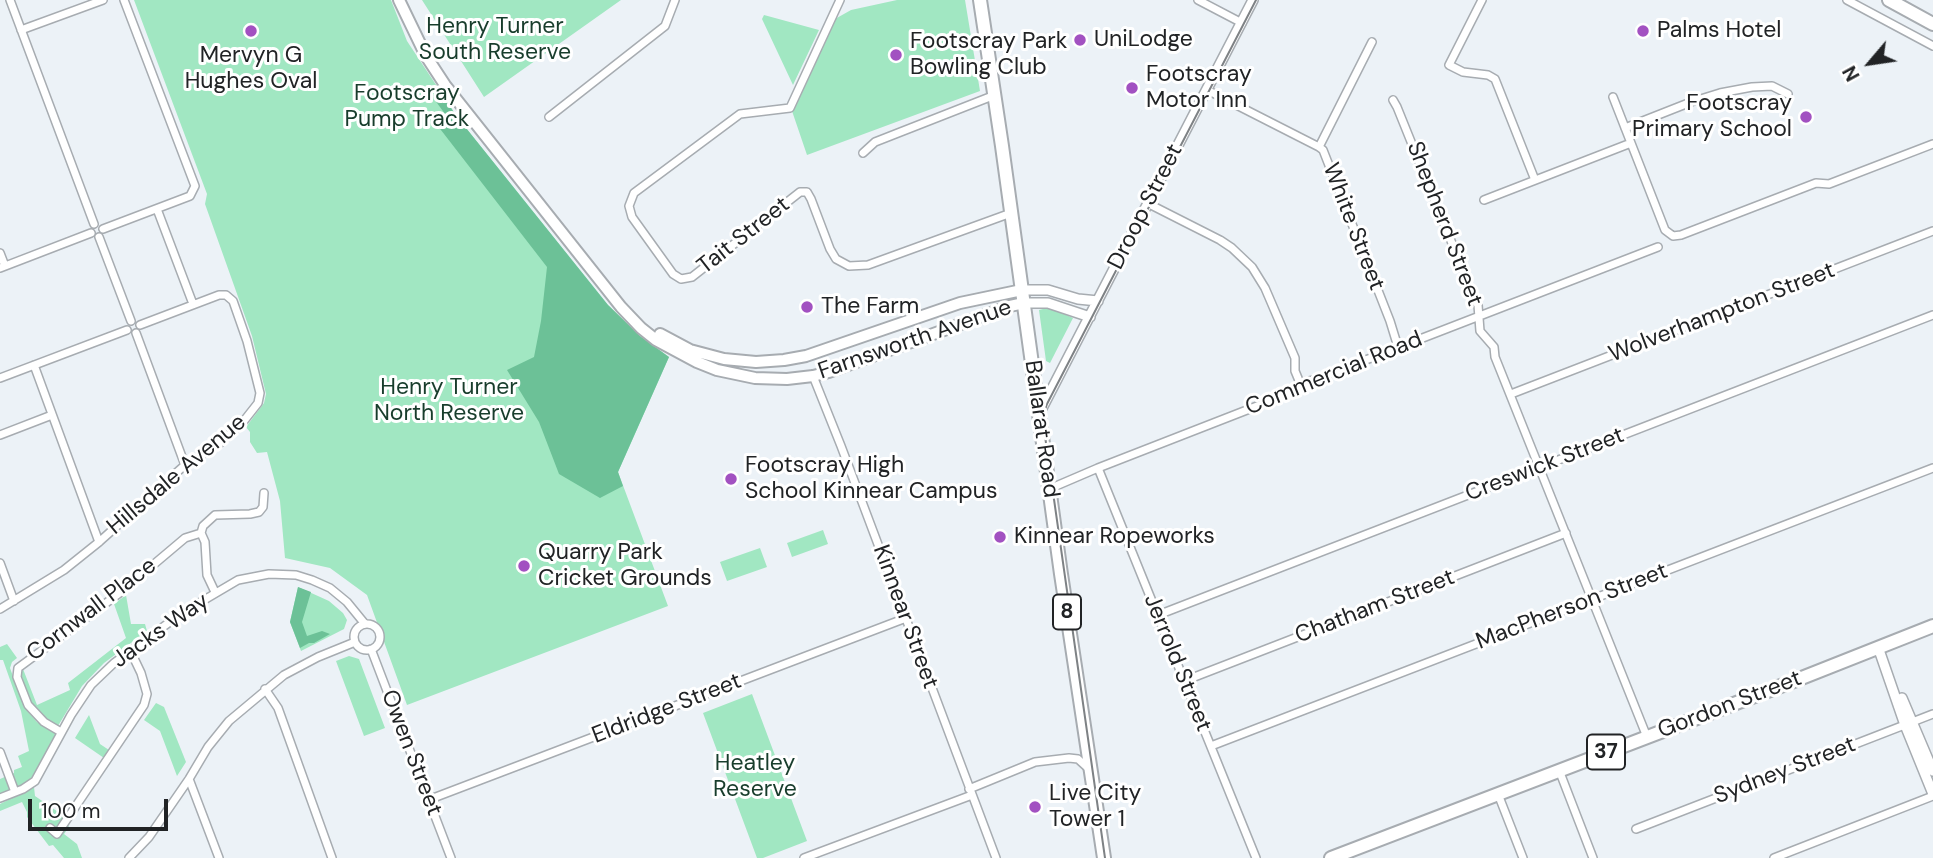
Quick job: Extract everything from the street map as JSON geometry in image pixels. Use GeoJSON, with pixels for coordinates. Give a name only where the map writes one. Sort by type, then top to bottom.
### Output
{"type":"FeatureCollection","features":[{"type":"Feature","properties":{"kind":"main road","name":"Farnsworth Avenue"},"geometry":{"type":"LineString","coordinates":[[399,0],[426,56],[453,97],[627,314],[664,345],[696,362],[717,370],[755,378],[787,379],[813,376],[1010,306],[1023,297]]}},
{"type":"Feature","properties":{"kind":"main road","name":"Ballarat Road"},"geometry":{"type":"LineString","coordinates":[[980,0],[1104,858]]}},
{"type":"Feature","properties":{"kind":"main road"},"geometry":{"type":"LineString","coordinates":[[1886,6],[1933,24]]}},
{"type":"Feature","properties":{"kind":"main road","name":"Farnsworth Avenue"},"geometry":{"type":"LineString","coordinates":[[603,284],[649,326],[673,341],[696,352],[744,362],[806,356],[972,300],[1023,297]]}},
{"type":"Feature","properties":{"kind":"main road"},"geometry":{"type":"LineString","coordinates":[[921,316],[928,336]]}},
{"type":"Feature","properties":{"kind":"main road"},"geometry":{"type":"LineString","coordinates":[[881,330],[888,351]]}},
{"type":"Feature","properties":{"kind":"main road"},"geometry":{"type":"LineString","coordinates":[[806,356],[813,376]]}},
{"type":"Feature","properties":{"kind":"main road","name":"Gordon Street"},"geometry":{"type":"LineString","coordinates":[[1331,858],[1933,626]]}},
{"type":"Feature","properties":{"kind":"street"},"geometry":{"type":"LineString","coordinates":[[10,0],[94,224]]}},
{"type":"Feature","properties":{"kind":"street"},"geometry":{"type":"LineString","coordinates":[[21,30],[103,0]]}},
{"type":"Feature","properties":{"kind":"street"},"geometry":{"type":"LineString","coordinates":[[103,229],[190,197],[195,187],[124,0]]}},
{"type":"Feature","properties":{"kind":"street"},"geometry":{"type":"LineString","coordinates":[[549,117],[665,26],[675,0]]}},
{"type":"Feature","properties":{"kind":"street","name":"Tait Street"},"geometry":{"type":"LineString","coordinates":[[840,0],[790,107],[740,114],[634,193],[629,206],[632,217],[673,274],[681,279],[692,277],[800,192],[807,192],[836,259],[849,266],[868,265],[1011,213]]}},
{"type":"Feature","properties":{"kind":"street"},"geometry":{"type":"LineString","coordinates":[[1198,0],[1242,23]]}},
{"type":"Feature","properties":{"kind":"street","name":"Droop Street"},"geometry":{"type":"LineString","coordinates":[[1039,414],[1254,0]]}},
{"type":"Feature","properties":{"kind":"street"},"geometry":{"type":"LineString","coordinates":[[1482,0],[1449,65],[1463,72],[1488,75],[1495,79],[1535,180]]}},
{"type":"Feature","properties":{"kind":"street"},"geometry":{"type":"LineString","coordinates":[[1847,0],[1886,6],[1932,45]]}},
{"type":"Feature","properties":{"kind":"street"},"geometry":{"type":"LineString","coordinates":[[1318,147],[1372,42]]}},
{"type":"Feature","properties":{"kind":"street"},"geometry":{"type":"LineString","coordinates":[[1625,128],[1720,93],[1772,86],[1788,94]]}},
{"type":"Feature","properties":{"kind":"street","name":"White Street"},"geometry":{"type":"LineString","coordinates":[[1207,90],[1318,147],[1325,155],[1391,321],[1398,347]]}},
{"type":"Feature","properties":{"kind":"street"},"geometry":{"type":"LineString","coordinates":[[863,153],[875,142],[995,95]]}},
{"type":"Feature","properties":{"kind":"street"},"geometry":{"type":"LineString","coordinates":[[1613,97],[1665,230],[1670,235],[1681,235],[1816,183],[1829,184],[1933,144]]}},
{"type":"Feature","properties":{"kind":"street","name":"Shepherd Street"},"geometry":{"type":"LineString","coordinates":[[1393,100],[1466,278],[1467,290],[1478,304],[1479,329],[1494,345],[1495,357],[1647,737]]}},
{"type":"Feature","properties":{"kind":"street"},"geometry":{"type":"LineString","coordinates":[[1484,200],[1631,143]]}},
{"type":"Feature","properties":{"kind":"street"},"geometry":{"type":"LineString","coordinates":[[1149,204],[1220,240],[1252,267],[1265,288],[1295,358],[1295,371],[1300,383]]}},
{"type":"Feature","properties":{"kind":"street"},"geometry":{"type":"LineString","coordinates":[[1,374],[139,330],[140,325],[193,304],[157,209]]}},
{"type":"Feature","properties":{"kind":"street"},"geometry":{"type":"LineString","coordinates":[[94,224],[99,224],[103,229]]}},
{"type":"Feature","properties":{"kind":"street"},"geometry":{"type":"LineString","coordinates":[[91,233],[94,224]]}},
{"type":"Feature","properties":{"kind":"street"},"geometry":{"type":"LineString","coordinates":[[99,237],[103,229]]}},
{"type":"Feature","properties":{"kind":"street","name":"Wolverhampton Street"},"geometry":{"type":"LineString","coordinates":[[1511,394],[1933,231]]}},
{"type":"Feature","properties":{"kind":"street"},"geometry":{"type":"LineString","coordinates":[[91,233],[99,237]]}},
{"type":"Feature","properties":{"kind":"street"},"geometry":{"type":"LineString","coordinates":[[0,253],[2,267],[91,233]]}},
{"type":"Feature","properties":{"kind":"street"},"geometry":{"type":"LineString","coordinates":[[99,237],[131,321]]}},
{"type":"Feature","properties":{"kind":"street","name":"Commercial Road"},"geometry":{"type":"LineString","coordinates":[[1049,489],[1288,394],[1300,383],[1311,382],[1658,247]]}},
{"type":"Feature","properties":{"kind":"street","name":"Farnsworth Avenue"},"geometry":{"type":"LineString","coordinates":[[1023,297],[1048,290],[1077,299],[1098,300]]}},
{"type":"Feature","properties":{"kind":"street","name":"Hillsdale Avenue"},"geometry":{"type":"LineString","coordinates":[[0,610],[64,570],[99,542],[185,465],[219,444],[243,422],[258,403],[260,393],[247,341],[233,301],[226,295],[219,295],[193,304]]}},
{"type":"Feature","properties":{"kind":"street","name":"Farnsworth Avenue"},"geometry":{"type":"LineString","coordinates":[[1023,297],[1090,317]]}},
{"type":"Feature","properties":{"kind":"street","name":"Creswick Street"},"geometry":{"type":"LineString","coordinates":[[1158,615],[1933,315]]}},
{"type":"Feature","properties":{"kind":"street"},"geometry":{"type":"LineString","coordinates":[[131,321],[140,325]]}},
{"type":"Feature","properties":{"kind":"street"},"geometry":{"type":"LineString","coordinates":[[131,321],[127,326],[185,465]]}},
{"type":"Feature","properties":{"kind":"street"},"geometry":{"type":"LineString","coordinates":[[33,365],[99,542]]}},
{"type":"Feature","properties":{"kind":"street","name":"Kinnear Street"},"geometry":{"type":"LineString","coordinates":[[813,376],[996,858]]}},
{"type":"Feature","properties":{"kind":"street"},"geometry":{"type":"LineString","coordinates":[[0,435],[52,415]]}},
{"type":"Feature","properties":{"kind":"street","name":"Jerrold Street"},"geometry":{"type":"LineString","coordinates":[[1098,468],[1256,858]]}},
{"type":"Feature","properties":{"kind":"street","name":"MacPherson Street"},"geometry":{"type":"LineString","coordinates":[[1211,747],[1933,468]]}},
{"type":"Feature","properties":{"kind":"street","name":"Cornwall Place"},"geometry":{"type":"LineString","coordinates":[[61,732],[44,722],[28,705],[17,677],[18,668],[121,592],[185,538],[201,533],[203,526],[215,515],[259,512],[264,504],[264,493]]}},
{"type":"Feature","properties":{"kind":"street"},"geometry":{"type":"LineString","coordinates":[[201,533],[205,542],[207,575],[215,592]]}},
{"type":"Feature","properties":{"kind":"street","name":"Chatham Street"},"geometry":{"type":"LineString","coordinates":[[1184,681],[1566,533]]}},
{"type":"Feature","properties":{"kind":"street"},"geometry":{"type":"LineString","coordinates":[[0,563],[15,601]]}},
{"type":"Feature","properties":{"kind":"street","name":"Jacks Way"},"geometry":{"type":"LineString","coordinates":[[1,797],[35,781],[61,732],[91,685],[114,663],[215,592],[238,580],[269,574],[296,575],[330,588],[347,602],[365,624]]}},
{"type":"Feature","properties":{"kind":"street","name":"Eldridge Street"},"geometry":{"type":"LineString","coordinates":[[428,800],[906,618]]}},
{"type":"Feature","properties":{"kind":"street"},"geometry":{"type":"LineString","coordinates":[[365,624],[375,627],[379,635],[377,644],[372,649],[363,649],[355,642],[357,629],[365,624]]}},
{"type":"Feature","properties":{"kind":"street"},"geometry":{"type":"LineString","coordinates":[[129,858],[149,837],[208,747],[229,721],[284,675],[355,642]]}},
{"type":"Feature","properties":{"kind":"street"},"geometry":{"type":"LineString","coordinates":[[1774,858],[1933,795],[1909,723],[1878,647]]}},
{"type":"Feature","properties":{"kind":"street","name":"Owen Street"},"geometry":{"type":"LineString","coordinates":[[372,649],[451,858]]}},
{"type":"Feature","properties":{"kind":"street"},"geometry":{"type":"LineString","coordinates":[[50,828],[57,834],[144,705],[147,694],[130,650]]}},
{"type":"Feature","properties":{"kind":"street"},"geometry":{"type":"LineString","coordinates":[[265,689],[278,708],[332,858]]}},
{"type":"Feature","properties":{"kind":"street","name":"Sydney Street"},"geometry":{"type":"LineString","coordinates":[[1636,829],[1933,714]]}},
{"type":"Feature","properties":{"kind":"street"},"geometry":{"type":"LineString","coordinates":[[1909,723],[1933,771]]}},
{"type":"Feature","properties":{"kind":"street"},"geometry":{"type":"LineString","coordinates":[[1069,758],[1084,748],[1086,742]]}},
{"type":"Feature","properties":{"kind":"street"},"geometry":{"type":"LineString","coordinates":[[0,752],[15,792]]}},
{"type":"Feature","properties":{"kind":"street"},"geometry":{"type":"LineString","coordinates":[[804,858],[971,792],[1035,762],[1078,759],[1090,771]]}},
{"type":"Feature","properties":{"kind":"street"},"geometry":{"type":"LineString","coordinates":[[1559,770],[1593,858]]}},
{"type":"Feature","properties":{"kind":"street"},"geometry":{"type":"LineString","coordinates":[[189,779],[219,858]]}},
{"type":"Feature","properties":{"kind":"street"},"geometry":{"type":"LineString","coordinates":[[1498,794],[1523,858]]}},
{"type":"Feature","properties":{"kind":"green space","name":"Henry Turner North Reserve"},"geometry":{"type":"Polygon","coordinates":[[[134,0],[391,0],[407,41],[458,118],[608,305],[640,336],[669,357],[618,472],[668,606],[407,705],[367,595],[330,568],[285,558],[280,501],[267,452],[257,453],[250,442],[250,432],[246,427],[264,403],[266,394],[252,336],[205,204],[207,194],[134,0]]]}},
{"type":"Feature","properties":{"kind":"green space","name":"Henry Turner South Reserve"},"geometry":{"type":"Polygon","coordinates":[[[422,0],[621,0],[484,97],[422,0]]]}},
{"type":"Feature","properties":{"kind":"green space","name":"Footscray Park Bowling Club"},"geometry":{"type":"Polygon","coordinates":[[[897,0],[965,0],[980,91],[807,155],[792,111],[835,19],[851,10],[897,0]]]}},
{"type":"Feature","properties":{"kind":"green space"},"geometry":{"type":"Polygon","coordinates":[[[764,15],[819,30],[793,85],[762,19],[764,15]]]}},
{"type":"Feature","properties":{"kind":"green space"},"geometry":{"type":"Polygon","coordinates":[[[439,91],[608,305],[640,336],[669,357],[618,472],[623,486],[600,498],[559,474],[539,422],[507,370],[534,357],[547,267],[434,121],[445,114],[432,96],[439,91]]]}},
{"type":"Feature","properties":{"kind":"green space"},"geometry":{"type":"Polygon","coordinates":[[[1053,309],[1073,318],[1050,363],[1046,361],[1039,310],[1053,309]]]}},
{"type":"Feature","properties":{"kind":"green space"},"geometry":{"type":"Polygon","coordinates":[[[823,530],[828,544],[792,557],[787,543],[823,530]]]}},
{"type":"Feature","properties":{"kind":"green space"},"geometry":{"type":"Polygon","coordinates":[[[760,548],[767,567],[727,581],[720,562],[760,548]]]}},
{"type":"Feature","properties":{"kind":"green space"},"geometry":{"type":"Polygon","coordinates":[[[298,587],[329,601],[347,620],[344,629],[301,651],[290,622],[298,587]]]}},
{"type":"Feature","properties":{"kind":"green space"},"geometry":{"type":"Polygon","coordinates":[[[298,587],[311,592],[302,622],[307,636],[322,631],[330,634],[300,648],[290,622],[298,587]]]}},
{"type":"Feature","properties":{"kind":"green space"},"geometry":{"type":"Polygon","coordinates":[[[126,595],[131,624],[145,624],[147,631],[104,663],[82,686],[58,726],[49,723],[30,701],[21,674],[23,669],[37,705],[70,690],[68,683],[126,638],[114,604],[126,595]]]}},
{"type":"Feature","properties":{"kind":"green space"},"geometry":{"type":"Polygon","coordinates":[[[7,644],[17,658],[10,668],[24,707],[37,722],[57,734],[31,779],[26,784],[0,794],[0,779],[22,767],[18,756],[29,751],[21,711],[3,660],[0,660],[0,647],[7,644]]]}},
{"type":"Feature","properties":{"kind":"green space"},"geometry":{"type":"Polygon","coordinates":[[[349,656],[359,659],[385,728],[364,736],[336,661],[349,656]]]}},
{"type":"Feature","properties":{"kind":"green space","name":"Heatley Reserve"},"geometry":{"type":"Polygon","coordinates":[[[752,694],[807,841],[763,858],[757,858],[703,713],[752,694]]]}},
{"type":"Feature","properties":{"kind":"green space"},"geometry":{"type":"Polygon","coordinates":[[[156,703],[164,707],[186,762],[177,776],[160,731],[144,720],[156,703]]]}},
{"type":"Feature","properties":{"kind":"green space"},"geometry":{"type":"Polygon","coordinates":[[[89,715],[100,744],[109,750],[104,758],[75,738],[89,715]]]}},
{"type":"Feature","properties":{"kind":"green space"},"geometry":{"type":"Polygon","coordinates":[[[34,787],[35,796],[61,814],[69,827],[64,834],[77,844],[82,858],[64,858],[53,845],[49,846],[27,817],[22,802],[0,811],[0,804],[34,787]]]}},
{"type":"Feature","properties":{"kind":"tram line"},"geometry":{"type":"LineString","coordinates":[[1105,858],[1043,416],[1256,0]]}},
{"type":"Feature","properties":{"kind":"place","name":"Mervyn G Hughes Oval"},"geometry":{"type":"Point","coordinates":[251,31]}},
{"type":"Feature","properties":{"kind":"place","name":"Palms Hotel"},"geometry":{"type":"Point","coordinates":[1643,31]}},
{"type":"Feature","properties":{"kind":"place","name":"UniLodge"},"geometry":{"type":"Point","coordinates":[1080,40]}},
{"type":"Feature","properties":{"kind":"place","name":"Footscray Park Bowling Club"},"geometry":{"type":"Point","coordinates":[896,55]}},
{"type":"Feature","properties":{"kind":"place","name":"Footscray Motor Inn"},"geometry":{"type":"Point","coordinates":[1132,88]}},
{"type":"Feature","properties":{"kind":"place","name":"Footscray Primary School"},"geometry":{"type":"Point","coordinates":[1806,117]}},
{"type":"Feature","properties":{"kind":"place","name":"The Farm"},"geometry":{"type":"Point","coordinates":[807,307]}},
{"type":"Feature","properties":{"kind":"place","name":"Footscray High School Kinnear Campus"},"geometry":{"type":"Point","coordinates":[731,479]}},
{"type":"Feature","properties":{"kind":"place","name":"Kinnear Ropeworks"},"geometry":{"type":"Point","coordinates":[1000,537]}},
{"type":"Feature","properties":{"kind":"place","name":"Quarry Park Cricket Grounds"},"geometry":{"type":"Point","coordinates":[524,566]}},
{"type":"Feature","properties":{"kind":"place","name":"Live City Tower 1"},"geometry":{"type":"Point","coordinates":[1035,807]}},
{"type":"Feature","properties":{"kind":"park label","name":"Footscray Pump Track"},"geometry":{"type":"Point","coordinates":[407,107]}}]}
